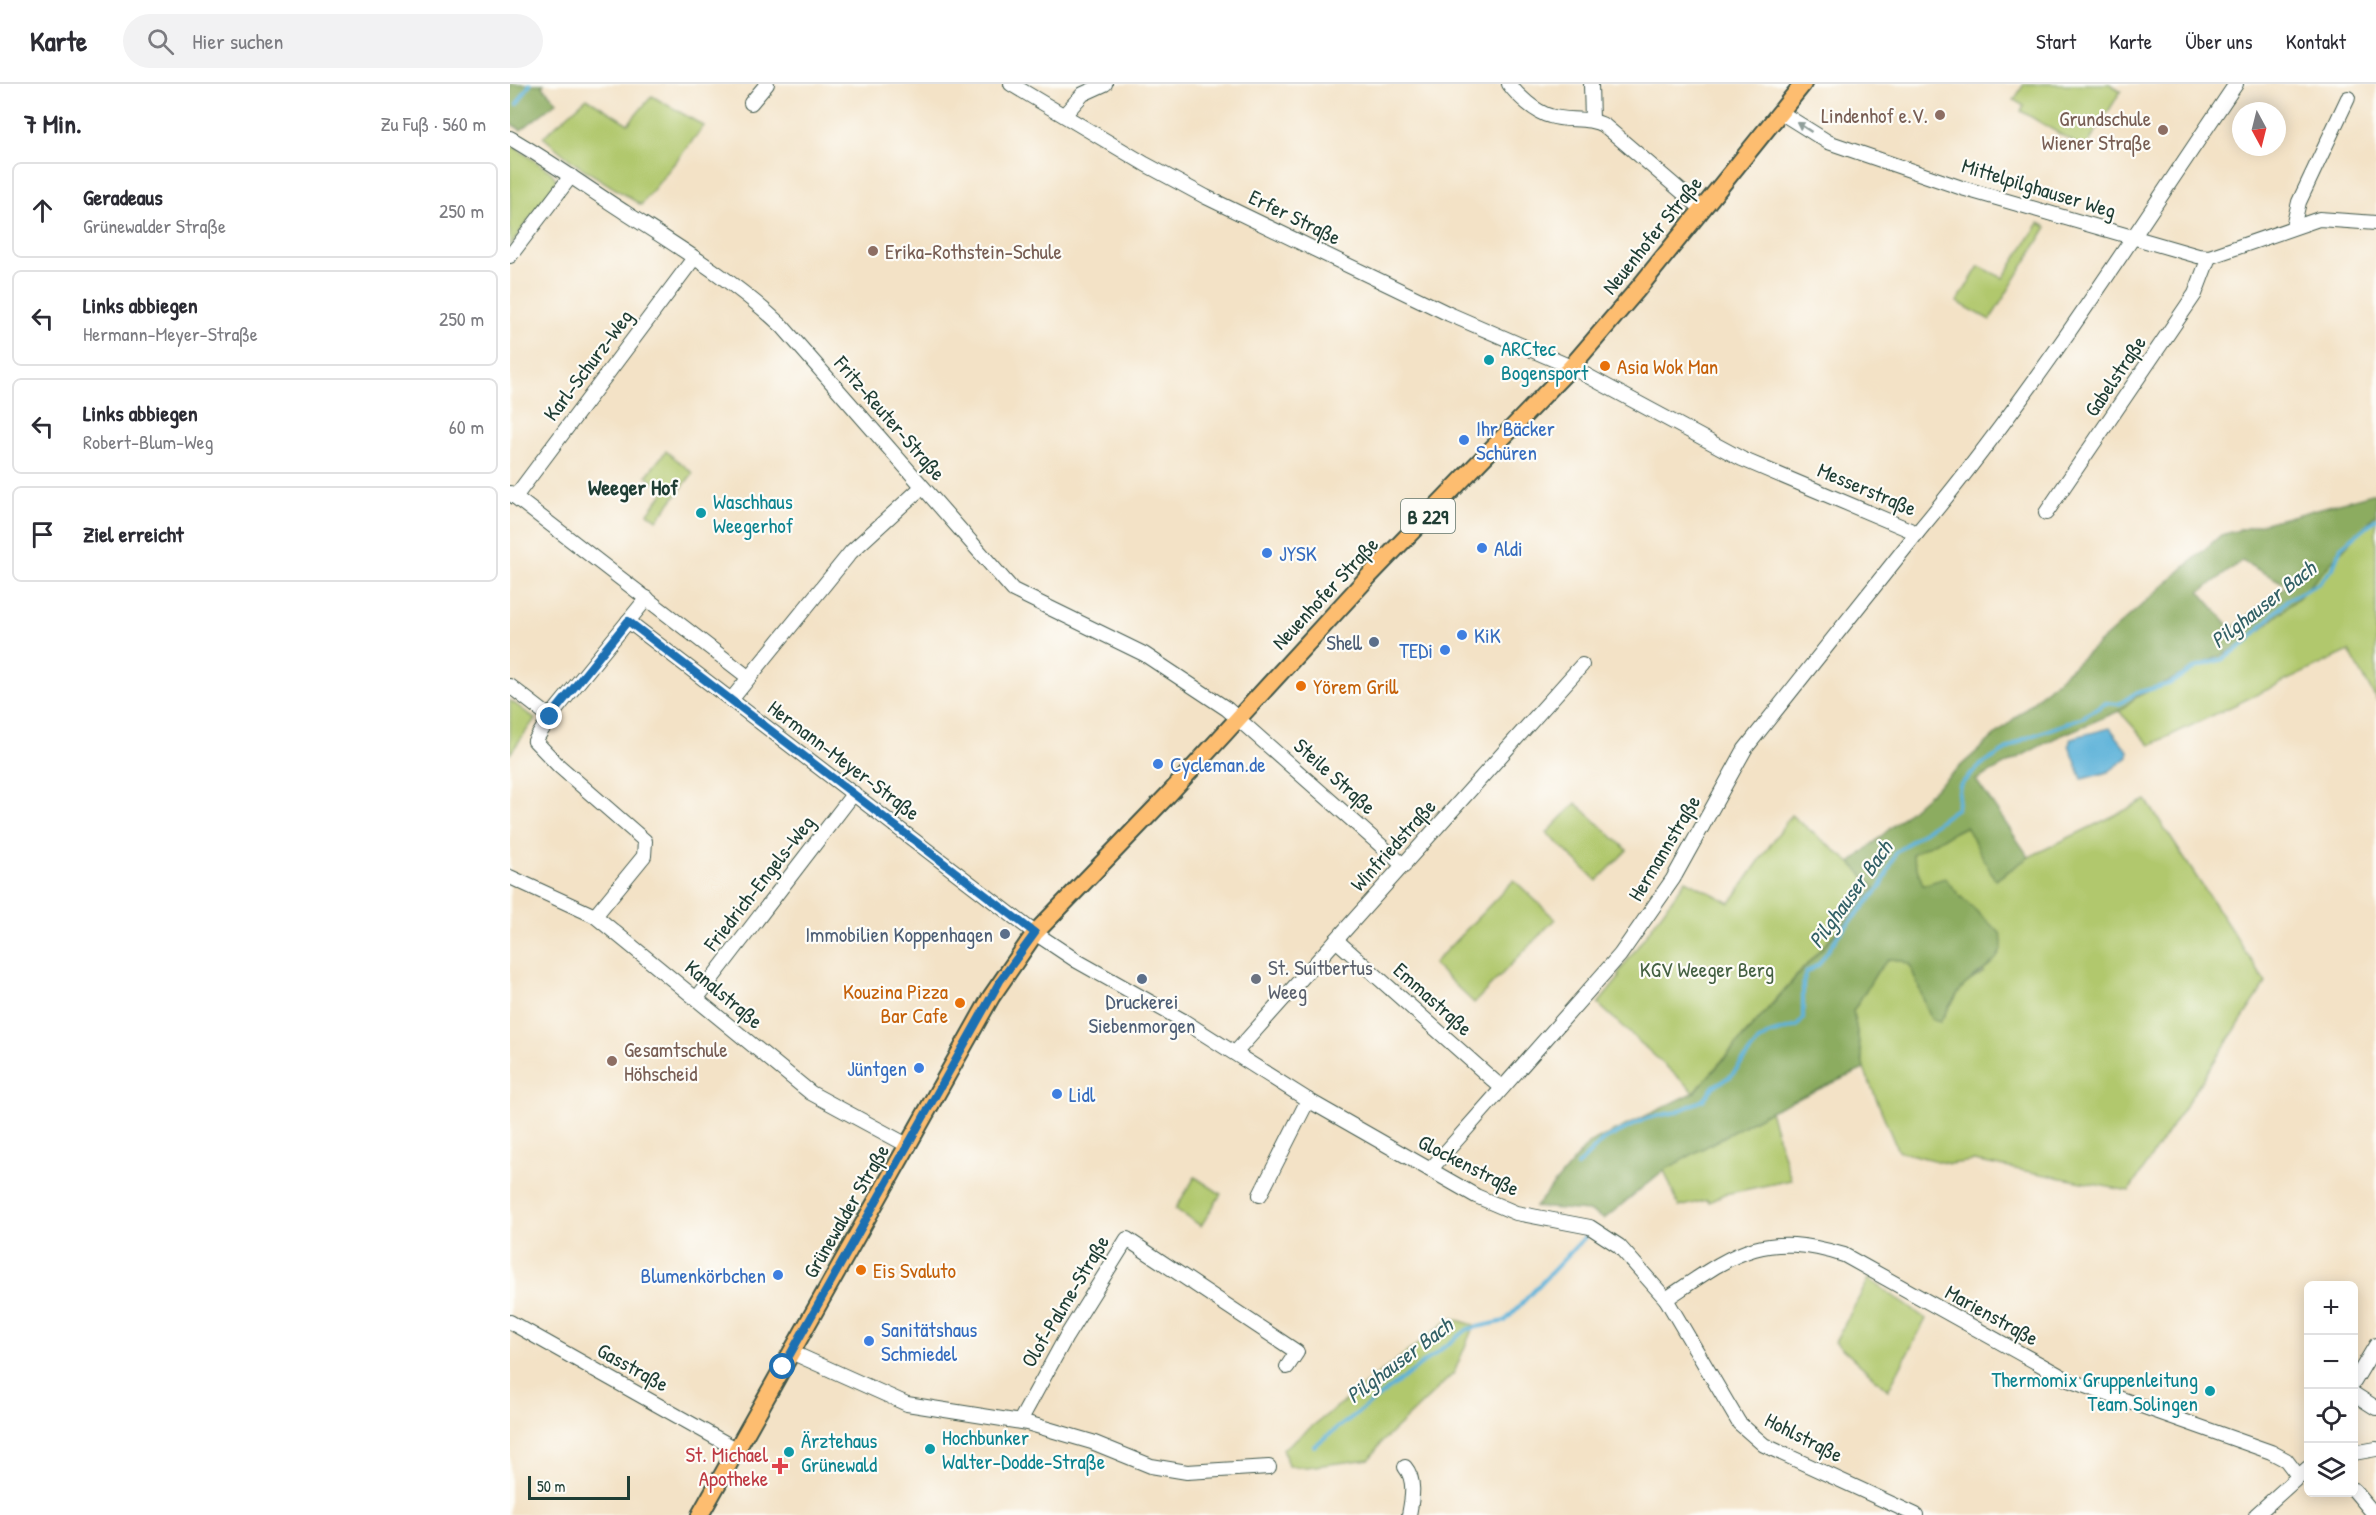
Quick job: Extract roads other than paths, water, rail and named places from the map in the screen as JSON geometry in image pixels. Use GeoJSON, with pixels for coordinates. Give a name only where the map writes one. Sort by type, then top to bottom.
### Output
{"type":"FeatureCollection","features":[{"type":"Feature","properties":{"kind":"main road","name":"Neuenhofer Straße"},"geometry":{"type":"LineString","coordinates":[[1035,933],[1369,576],[1571,367],[1803,84]]}},
{"type":"Feature","properties":{"kind":"main road","name":"Grünewalder Straße"},"geometry":{"type":"LineString","coordinates":[[700,1515],[1000,981],[1035,933]]}},
{"type":"Feature","properties":{"kind":"street"},"geometry":{"type":"LineString","coordinates":[[751,103],[767,84]]}},
{"type":"Feature","properties":{"kind":"street","name":"Erfer Straße"},"geometry":{"type":"LineString","coordinates":[[1011,84],[1065,114],[1145,164],[1215,202],[1449,314],[1571,367]]}},
{"type":"Feature","properties":{"kind":"street"},"geometry":{"type":"LineString","coordinates":[[1065,114],[1083,94],[1105,84]]}},
{"type":"Feature","properties":{"kind":"street"},"geometry":{"type":"LineString","coordinates":[[1509,84],[1516,93],[1549,116],[1592,120],[1605,126],[1702,209]]}},
{"type":"Feature","properties":{"kind":"street"},"geometry":{"type":"LineString","coordinates":[[1591,84],[1592,120]]}},
{"type":"Feature","properties":{"kind":"street","name":"Messerstraße"},"geometry":{"type":"LineString","coordinates":[[1571,367],[1742,459],[1917,533],[1977,462],[2031,388],[2236,84]]}},
{"type":"Feature","properties":{"kind":"street"},"geometry":{"type":"LineString","coordinates":[[2293,227],[2299,202],[2348,98]]}},
{"type":"Feature","properties":{"kind":"street","name":"Mittelpilghauser Weg"},"geometry":{"type":"LineString","coordinates":[[1780,112],[1828,142],[1962,188],[2132,238],[2209,257]]}},
{"type":"Feature","properties":{"kind":"street","name":"Fritz-Reuter-Straße"},"geometry":{"type":"LineString","coordinates":[[510,138],[694,258],[762,307],[783,327],[1017,594],[1144,654],[1238,718]]}},
{"type":"Feature","properties":{"kind":"street"},"geometry":{"type":"LineString","coordinates":[[510,256],[571,176]]}},
{"type":"Feature","properties":{"kind":"street"},"geometry":{"type":"LineString","coordinates":[[2209,257],[2319,219],[2376,223]]}},
{"type":"Feature","properties":{"kind":"street","name":"Gabelstraße"},"geometry":{"type":"LineString","coordinates":[[2046,513],[2195,294],[2209,257]]}},
{"type":"Feature","properties":{"kind":"street","name":"Karl-Schurz-Weg"},"geometry":{"type":"LineString","coordinates":[[513,495],[694,258]]}},
{"type":"Feature","properties":{"kind":"street"},"geometry":{"type":"LineString","coordinates":[[730,700],[851,552],[922,487]]}},
{"type":"Feature","properties":{"kind":"street"},"geometry":{"type":"LineString","coordinates":[[513,495],[748,676]]}},
{"type":"Feature","properties":{"kind":"street","name":"Hermannstraße"},"geometry":{"type":"LineString","coordinates":[[1430,1170],[1620,955],[1678,871],[1745,749],[1917,533]]}},
{"type":"Feature","properties":{"kind":"street"},"geometry":{"type":"LineString","coordinates":[[595,916],[644,856],[645,841],[535,741],[550,717],[647,598]]}},
{"type":"Feature","properties":{"kind":"street","name":"Hermann-Meyer-Straße"},"geometry":{"type":"LineString","coordinates":[[628,621],[1035,933]]}},
{"type":"Feature","properties":{"kind":"street","name":"Winfriedstraße"},"geometry":{"type":"LineString","coordinates":[[1235,1053],[1582,665]]}},
{"type":"Feature","properties":{"kind":"street"},"geometry":{"type":"LineString","coordinates":[[510,686],[550,717]]}},
{"type":"Feature","properties":{"kind":"street","name":"Steile Straße"},"geometry":{"type":"LineString","coordinates":[[1238,718],[1404,866]]}},
{"type":"Feature","properties":{"kind":"street","name":"Friedrich-Engels-Weg"},"geometry":{"type":"LineString","coordinates":[[697,999],[854,793]]}},
{"type":"Feature","properties":{"kind":"street","name":"Kanalstraße"},"geometry":{"type":"LineString","coordinates":[[510,877],[595,916],[811,1093],[909,1146]]}},
{"type":"Feature","properties":{"kind":"street","name":"Glockenstraße"},"geometry":{"type":"LineString","coordinates":[[1035,933],[1235,1053],[1308,1100],[1500,1208],[1576,1223],[1598,1231],[1619,1246],[1666,1299]]}},
{"type":"Feature","properties":{"kind":"street","name":"Emmastraße"},"geometry":{"type":"LineString","coordinates":[[1336,940],[1502,1088]]}},
{"type":"Feature","properties":{"kind":"street"},"geometry":{"type":"LineString","coordinates":[[1260,1195],[1308,1100]]}},
{"type":"Feature","properties":{"kind":"street","name":"Olof-Palme-Straße"},"geometry":{"type":"LineString","coordinates":[[1020,1421],[1065,1337],[1127,1239],[1297,1352],[1287,1366]]}},
{"type":"Feature","properties":{"kind":"street","name":"Marienstraße"},"geometry":{"type":"LineString","coordinates":[[1666,1299],[1733,1255],[1745,1250],[1779,1244],[1821,1248],[1844,1255],[2068,1380],[2271,1452],[2304,1472]]}},
{"type":"Feature","properties":{"kind":"street","name":"Hohlstraße"},"geometry":{"type":"LineString","coordinates":[[1666,1299],[1739,1423],[1752,1436],[1778,1452],[1916,1515]]}},
{"type":"Feature","properties":{"kind":"street","name":"Gasstraße"},"geometry":{"type":"LineString","coordinates":[[510,1322],[736,1449]]}},
{"type":"Feature","properties":{"kind":"street"},"geometry":{"type":"LineString","coordinates":[[2358,1375],[2376,1345]]}},
{"type":"Feature","properties":{"kind":"street"},"geometry":{"type":"LineString","coordinates":[[791,1352],[907,1404],[1020,1421],[1092,1443],[1151,1466],[1187,1472],[1269,1467]]}},
{"type":"Feature","properties":{"kind":"street"},"geometry":{"type":"LineString","coordinates":[[2358,1397],[2376,1408]]}},
{"type":"Feature","properties":{"kind":"street"},"geometry":{"type":"LineString","coordinates":[[2358,1452],[2376,1449]]}},
{"type":"Feature","properties":{"kind":"street"},"geometry":{"type":"LineString","coordinates":[[1405,1467],[1409,1472],[1412,1487],[1409,1515]]}},
{"type":"Feature","properties":{"kind":"street"},"geometry":{"type":"LineString","coordinates":[[2256,1515],[2304,1472]]}},
{"type":"Feature","properties":{"kind":"street"},"geometry":{"type":"LineString","coordinates":[[2358,1495],[2375,1515]]}},
{"type":"Feature","properties":{"kind":"water"},"geometry":{"type":"Polygon","coordinates":[[[2110,728],[2128,751],[2128,757],[2108,772],[2082,779],[2069,745],[2071,738],[2110,728]]]}},
{"type":"Feature","properties":{"kind":"waterway"},"geometry":{"type":"LineString","coordinates":[[517,104],[530,84]]}},
{"type":"Feature","properties":{"kind":"waterway","name":"Pilghauser Bach"},"geometry":{"type":"LineString","coordinates":[[1577,1166],[1602,1141],[1647,1118],[1676,1112],[1703,1100],[1714,1086],[1731,1076],[1758,1042],[1770,1034],[1797,1026],[1803,1019],[1803,985],[1806,973],[1819,964],[1839,934],[1881,887],[1896,852],[1957,808],[1960,785],[1981,765],[2024,739],[2083,717],[2106,703],[2119,704],[2136,693],[2169,684],[2197,667],[2223,659],[2247,642],[2287,600],[2319,583],[2333,568],[2341,547],[2376,519]]}},
{"type":"Feature","properties":{"kind":"waterway","name":"Pilghauser Bach"},"geometry":{"type":"LineString","coordinates":[[1314,1446],[1468,1329],[1505,1321],[1585,1237]]}},
{"type":"Feature","properties":{"kind":"place","name":"Lindenhof e.V."},"geometry":{"type":"Point","coordinates":[1940,115]}},
{"type":"Feature","properties":{"kind":"place","name":"Grundschule Wiener Straße"},"geometry":{"type":"Point","coordinates":[2163,130]}},
{"type":"Feature","properties":{"kind":"place","name":"Erika-Rothstein-Schule"},"geometry":{"type":"Point","coordinates":[873,251]}},
{"type":"Feature","properties":{"kind":"place","name":"ARCtec Bogensport"},"geometry":{"type":"Point","coordinates":[1489,360]}},
{"type":"Feature","properties":{"kind":"place","name":"Asia Wok Man"},"geometry":{"type":"Point","coordinates":[1605,366]}},
{"type":"Feature","properties":{"kind":"place","name":"Ihr Bäcker Schüren"},"geometry":{"type":"Point","coordinates":[1464,440]}},
{"type":"Feature","properties":{"kind":"place","name":"Waschhaus Weegerhof"},"geometry":{"type":"Point","coordinates":[701,513]}},
{"type":"Feature","properties":{"kind":"place","name":"Aldi"},"geometry":{"type":"Point","coordinates":[1482,548]}},
{"type":"Feature","properties":{"kind":"place","name":"JYSK"},"geometry":{"type":"Point","coordinates":[1267,553]}},
{"type":"Feature","properties":{"kind":"place","name":"KiK"},"geometry":{"type":"Point","coordinates":[1462,635]}},
{"type":"Feature","properties":{"kind":"place","name":"Shell"},"geometry":{"type":"Point","coordinates":[1374,642]}},
{"type":"Feature","properties":{"kind":"place","name":"TEDi"},"geometry":{"type":"Point","coordinates":[1445,650]}},
{"type":"Feature","properties":{"kind":"place","name":"Yörem Grill"},"geometry":{"type":"Point","coordinates":[1301,686]}},
{"type":"Feature","properties":{"kind":"place","name":"Cycleman.de"},"geometry":{"type":"Point","coordinates":[1158,764]}},
{"type":"Feature","properties":{"kind":"place","name":"Immobilien Koppenhagen"},"geometry":{"type":"Point","coordinates":[1005,934]}},
{"type":"Feature","properties":{"kind":"place","name":"Druckerei Siebenmorgen"},"geometry":{"type":"Point","coordinates":[1142,979]}},
{"type":"Feature","properties":{"kind":"place","name":"St. Suitbertus Weeg"},"geometry":{"type":"Point","coordinates":[1256,979]}},
{"type":"Feature","properties":{"kind":"place","name":"Kouzina Pizza Bar Cafe"},"geometry":{"type":"Point","coordinates":[960,1003]}},
{"type":"Feature","properties":{"kind":"place","name":"Gesamtschule Höhscheid"},"geometry":{"type":"Point","coordinates":[612,1061]}},
{"type":"Feature","properties":{"kind":"place","name":"Jüntgen"},"geometry":{"type":"Point","coordinates":[919,1068]}},
{"type":"Feature","properties":{"kind":"place","name":"Lidl"},"geometry":{"type":"Point","coordinates":[1057,1094]}},
{"type":"Feature","properties":{"kind":"place","name":"Eis Svaluto"},"geometry":{"type":"Point","coordinates":[861,1270]}},
{"type":"Feature","properties":{"kind":"place","name":"Blumenkörbchen"},"geometry":{"type":"Point","coordinates":[778,1275]}},
{"type":"Feature","properties":{"kind":"place","name":"Sanitätshaus Schmiedel"},"geometry":{"type":"Point","coordinates":[869,1341]}},
{"type":"Feature","properties":{"kind":"place","name":"Thermomix Gruppenleitung Team Solingen"},"geometry":{"type":"Point","coordinates":[2210,1391]}},
{"type":"Feature","properties":{"kind":"place","name":"Hochbunker Walter-Dodde-Straße"},"geometry":{"type":"Point","coordinates":[930,1449]}},
{"type":"Feature","properties":{"kind":"place","name":"Ärztehaus Grünewald"},"geometry":{"type":"Point","coordinates":[789,1452]}},
{"type":"Feature","properties":{"kind":"place","name":"St. Michael Apotheke"},"geometry":{"type":"Point","coordinates":[780,1466]}},
{"type":"Feature","properties":{"kind":"district","name":"Weeger Hof"},"geometry":{"type":"Point","coordinates":[633,487]}},
{"type":"Feature","properties":{"kind":"park label","name":"KGV Weeger Berg"},"geometry":{"type":"Point","coordinates":[1707,969]}}]}
